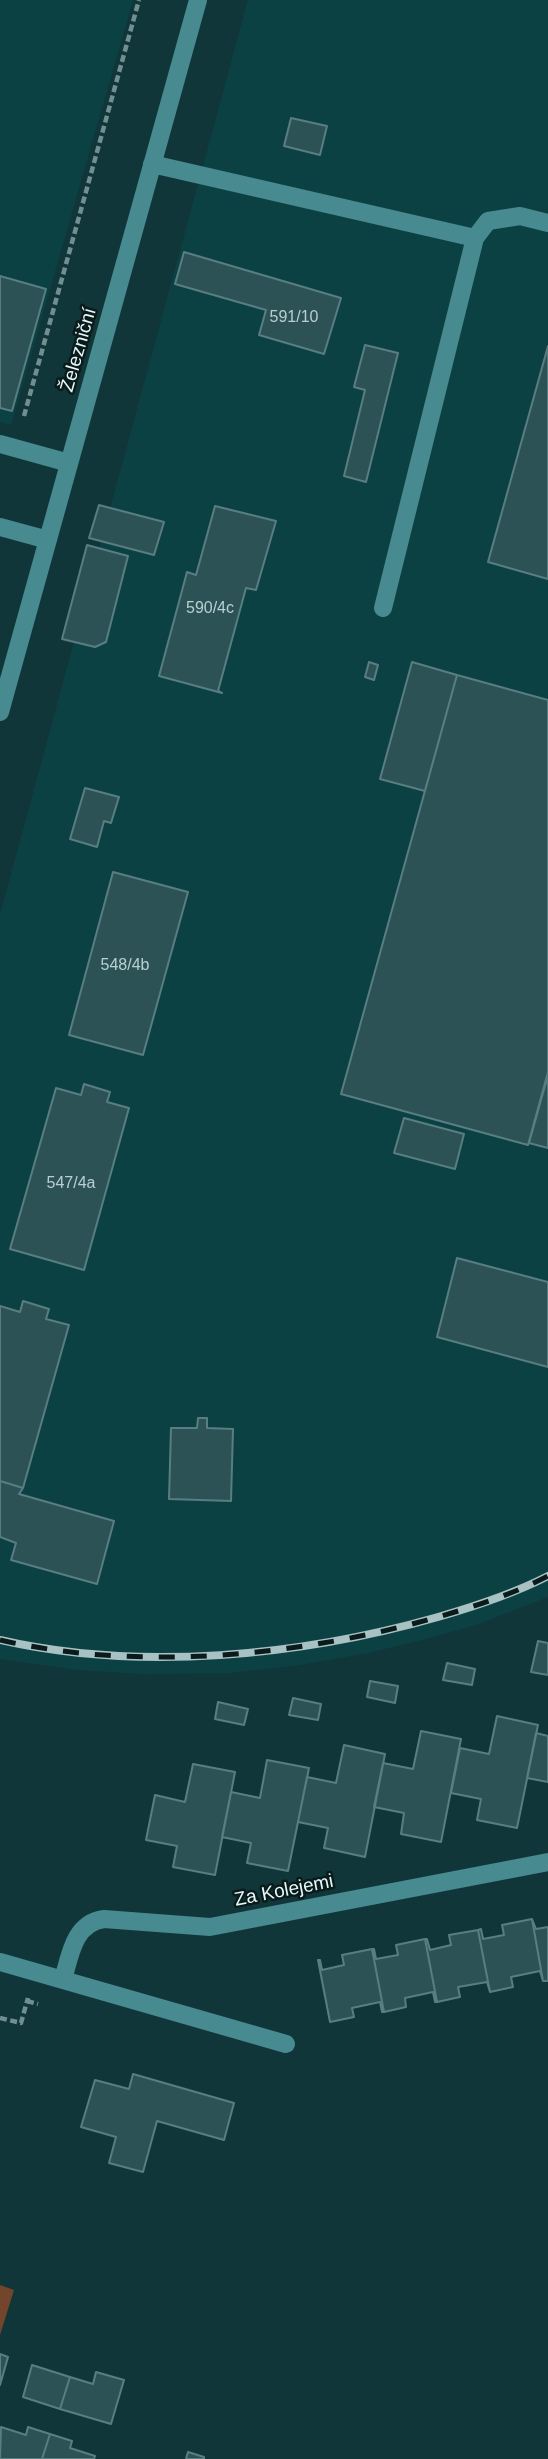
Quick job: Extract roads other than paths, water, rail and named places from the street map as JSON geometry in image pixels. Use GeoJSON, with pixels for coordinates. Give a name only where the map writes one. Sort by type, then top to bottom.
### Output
{"type":"FeatureCollection","features":[{"type":"Feature","properties":{"kind":"street","name":"Železniční"},"geometry":{"type":"LineString","coordinates":[[0,712],[198,0]]}},
{"type":"Feature","properties":{"kind":"street"},"geometry":{"type":"LineString","coordinates":[[152,164],[475,238]]}},
{"type":"Feature","properties":{"kind":"street"},"geometry":{"type":"LineString","coordinates":[[383,608],[475,238],[488,221],[520,216],[548,223]]}},
{"type":"Feature","properties":{"kind":"street"},"geometry":{"type":"LineString","coordinates":[[0,444],[69,463]]}},
{"type":"Feature","properties":{"kind":"street"},"geometry":{"type":"LineString","coordinates":[[0,527],[48,540]]}},
{"type":"Feature","properties":{"kind":"street","name":"Za Kolejemi"},"geometry":{"type":"LineString","coordinates":[[63,1980],[74,1943],[85,1926],[93,1920],[210,1927],[548,1862]]}},
{"type":"Feature","properties":{"kind":"street"},"geometry":{"type":"LineString","coordinates":[[0,1962],[286,2044]]}},
{"type":"Feature","properties":{"kind":"railway"},"geometry":{"type":"LineString","coordinates":[[0,1640],[53,1650],[108,1655],[164,1657],[276,1650],[331,1642],[438,1617],[494,1599],[548,1576]]}}]}
